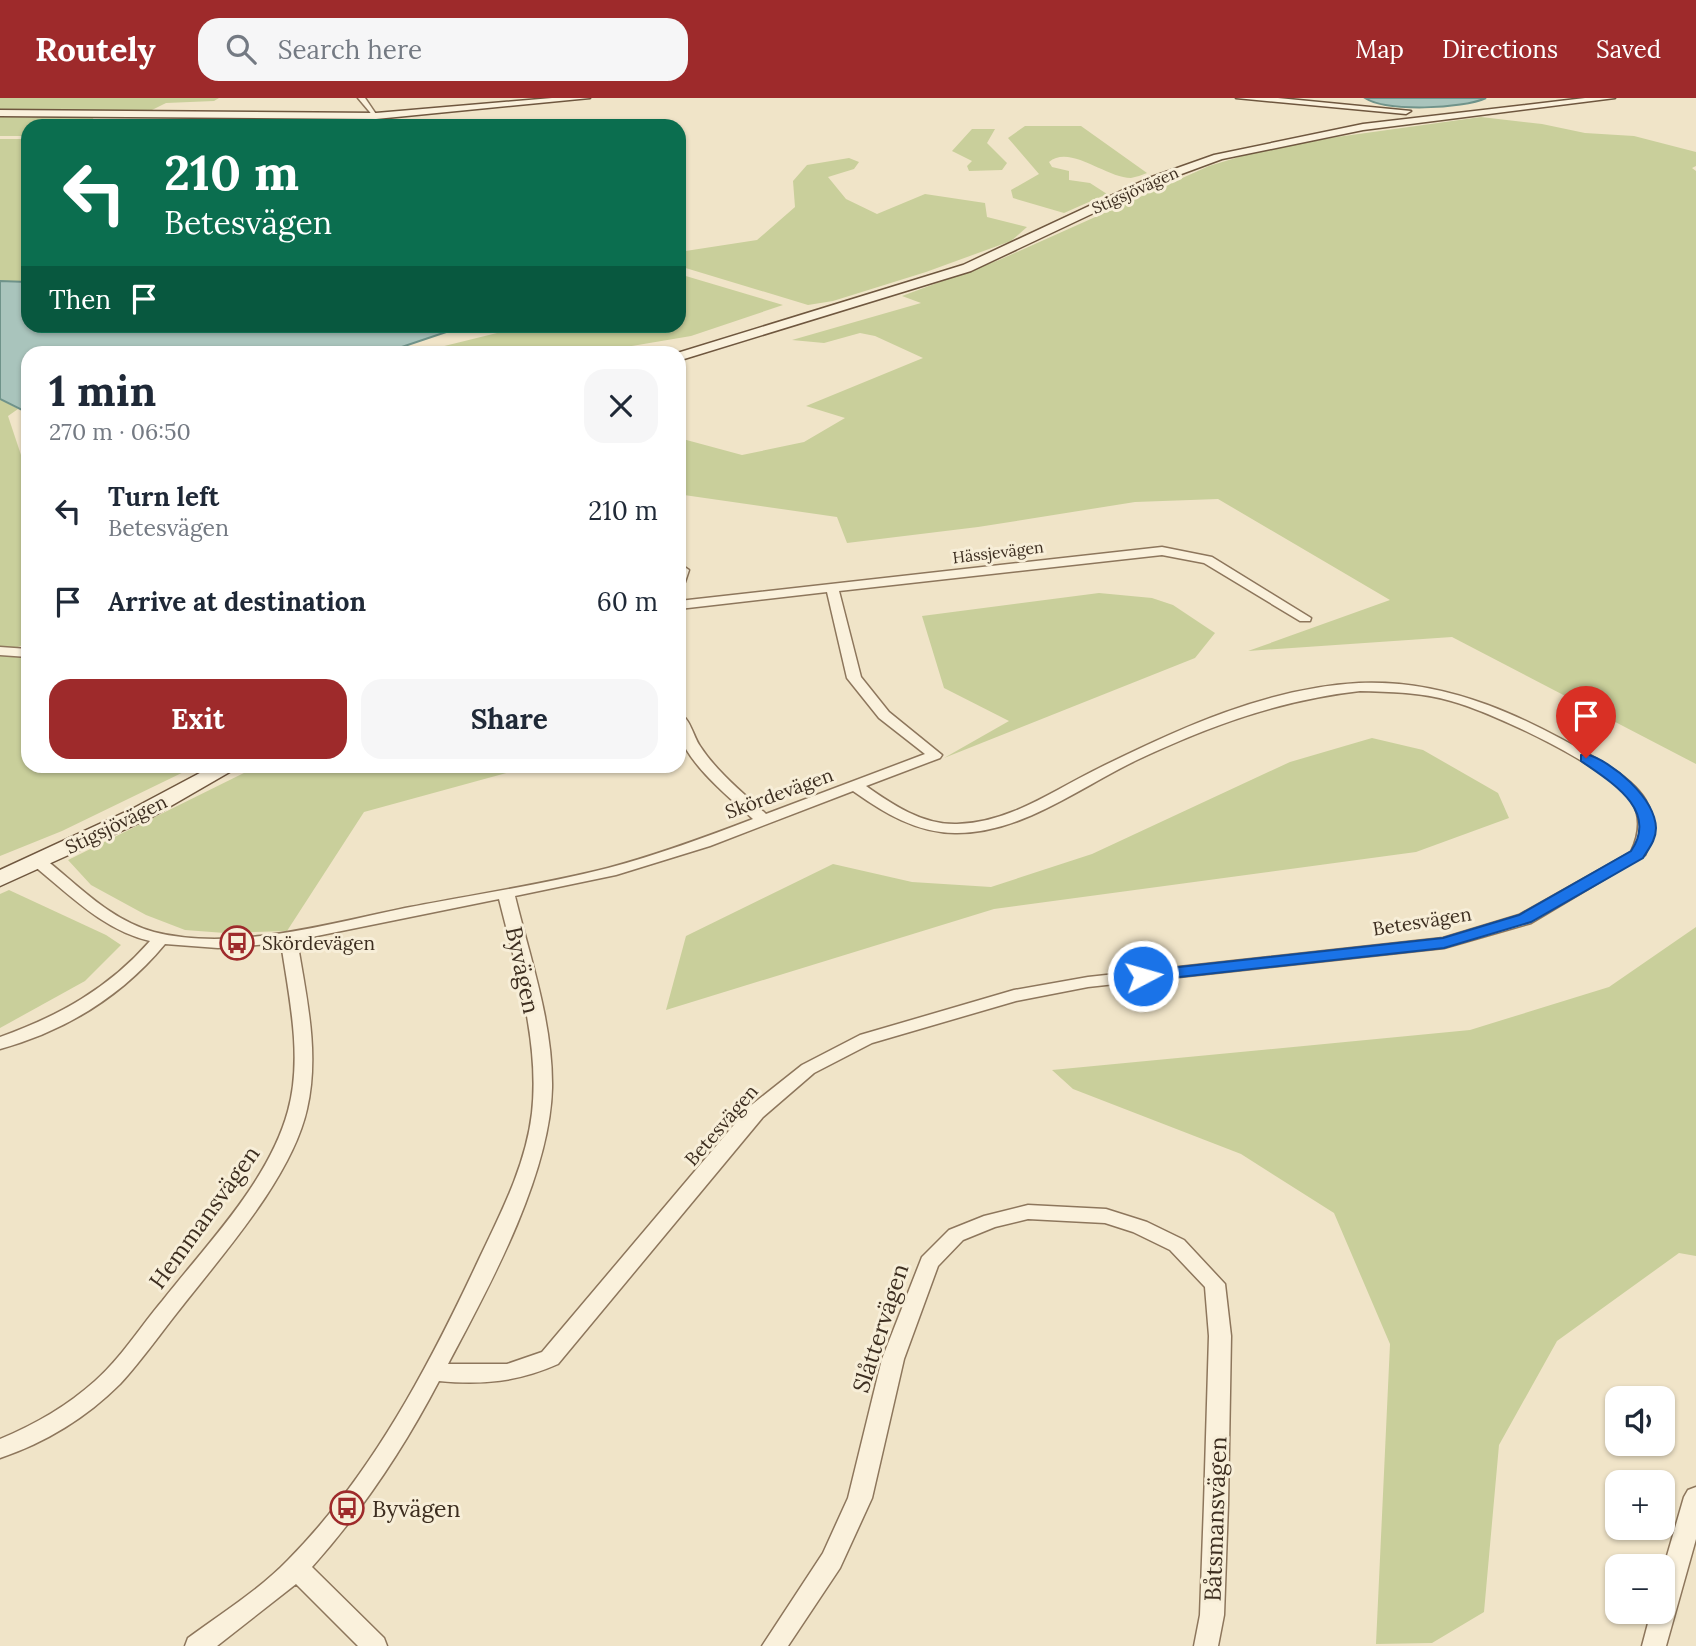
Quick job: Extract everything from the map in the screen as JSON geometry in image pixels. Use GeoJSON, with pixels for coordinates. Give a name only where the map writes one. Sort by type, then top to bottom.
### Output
{"type":"FeatureCollection","features":[{"type":"Feature","properties":{"kind":"main road"},"geometry":{"type":"LineString","coordinates":[[0,113],[376,116],[585,98]]}},
{"type":"Feature","properties":{"kind":"main road"},"geometry":{"type":"LineString","coordinates":[[1241,98],[1365,110],[1424,111],[1479,108],[1538,98]]}},
{"type":"Feature","properties":{"kind":"main road","name":"Stigsjövägen"},"geometry":{"type":"LineString","coordinates":[[686,354],[934,280],[1004,252],[1137,187],[1215,158],[1335,132],[1610,98]]}},
{"type":"Feature","properties":{"kind":"main road","name":"Stigsjövägen"},"geometry":{"type":"LineString","coordinates":[[0,879],[216,773]]}},
{"type":"Feature","properties":{"kind":"street"},"geometry":{"type":"LineString","coordinates":[[361,98],[376,116]]}},
{"type":"Feature","properties":{"kind":"street","name":"Hässjevägen"},"geometry":{"type":"LineString","coordinates":[[686,604],[1095,556],[1172,551],[1197,556],[1221,566],[1305,618]]}},
{"type":"Feature","properties":{"kind":"street","name":"Skördevägen"},"geometry":{"type":"LineString","coordinates":[[39,862],[106,917],[132,930],[161,939],[237,943],[288,937],[610,872],[705,843],[934,755],[884,715],[853,678],[832,588]]}},
{"type":"Feature","properties":{"kind":"street"},"geometry":{"type":"LineString","coordinates":[[0,651],[21,652]]}},
{"type":"Feature","properties":{"kind":"street","name":"Betesvägen"},"geometry":{"type":"LineString","coordinates":[[434,1372],[498,1376],[524,1371],[550,1359],[756,1112],[808,1069],[866,1039],[1014,996],[1088,982],[1444,943],[1496,930],[1525,919],[1637,855],[1647,840],[1648,825],[1644,810],[1625,784],[1586,758],[1479,704],[1429,691],[1399,687],[1335,690],[1240,713],[1173,737],[1020,813],[979,828],[955,829],[909,819],[857,786]]}},
{"type":"Feature","properties":{"kind":"street"},"geometry":{"type":"LineString","coordinates":[[686,729],[708,764],[763,820]]}},
{"type":"Feature","properties":{"kind":"street","name":"Byvägen"},"geometry":{"type":"LineString","coordinates":[[197,1646],[296,1568],[354,1497],[392,1443],[434,1372],[520,1194],[534,1152],[542,1111],[543,1075],[537,1034],[506,893]]}},
{"type":"Feature","properties":{"kind":"street","name":"Hemmansvägen"},"geometry":{"type":"LineString","coordinates":[[0,1449],[62,1418],[105,1385],[232,1227],[284,1148],[298,1112],[303,1081],[301,1035],[288,937]]}},
{"type":"Feature","properties":{"kind":"street"},"geometry":{"type":"LineString","coordinates":[[0,1043],[70,1017],[93,1003],[140,965],[161,939]]}},
{"type":"Feature","properties":{"kind":"street","name":"Slåttervägen"},"geometry":{"type":"LineString","coordinates":[[774,1646],[832,1560],[860,1498],[893,1359],[912,1301],[929,1262],[956,1236],[991,1221],[1028,1212],[1063,1212],[1106,1216],[1140,1227],[1177,1245],[1215,1284],[1220,1336],[1218,1391]]}},
{"type":"Feature","properties":{"kind":"street","name":"Båtsmansvägen"},"geometry":{"type":"LineString","coordinates":[[1206,1646],[1212,1615],[1218,1391]]}},
{"type":"Feature","properties":{"kind":"street"},"geometry":{"type":"LineString","coordinates":[[1654,1646],[1696,1497]]}},
{"type":"Feature","properties":{"kind":"street"},"geometry":{"type":"LineString","coordinates":[[296,1568],[375,1646]]}},
{"type":"Feature","properties":{"kind":"green space"},"geometry":{"type":"Polygon","coordinates":[[[0,98],[219,98],[214,101],[166,103],[140,116],[96,115],[93,119],[21,119],[21,136],[0,136],[0,98]]]}},
{"type":"Feature","properties":{"kind":"green space"},"geometry":{"type":"Polygon","coordinates":[[[1481,117],[1542,124],[1585,133],[1634,136],[1696,152],[1696,166],[1692,168],[1696,171],[1696,764],[1452,637],[1248,651],[1390,600],[1218,499],[1135,502],[978,527],[847,543],[837,517],[686,495],[686,440],[742,455],[804,442],[845,418],[806,406],[923,358],[875,336],[860,333],[824,343],[792,340],[921,303],[902,296],[999,260],[1209,166],[1262,150],[1481,117]]]}},
{"type":"Feature","properties":{"kind":"green space"},"geometry":{"type":"Polygon","coordinates":[[[1025,126],[1081,126],[1147,173],[1131,178],[1121,177],[1078,159],[1058,158],[1049,162],[1052,167],[1069,171],[1069,180],[1090,183],[1107,194],[1064,213],[1013,198],[1011,190],[1039,174],[1008,138],[1025,126]]]}},
{"type":"Feature","properties":{"kind":"green space"},"geometry":{"type":"Polygon","coordinates":[[[972,129],[995,129],[987,143],[1007,163],[1002,170],[969,171],[967,166],[972,161],[952,151],[972,129]]]}},
{"type":"Feature","properties":{"kind":"green space"},"geometry":{"type":"Polygon","coordinates":[[[0,139],[21,139],[21,282],[0,281],[0,139]]]}},
{"type":"Feature","properties":{"kind":"green space"},"geometry":{"type":"Polygon","coordinates":[[[849,158],[859,162],[854,169],[828,177],[846,199],[877,214],[925,194],[985,203],[987,217],[1027,227],[1011,241],[926,272],[833,301],[808,305],[686,268],[686,251],[757,240],[795,207],[793,181],[807,165],[849,158]]]}},
{"type":"Feature","properties":{"kind":"green space"},"geometry":{"type":"Polygon","coordinates":[[[686,276],[783,305],[691,336],[632,346],[444,346],[497,333],[686,333],[686,276]]]}},
{"type":"Feature","properties":{"kind":"green space"},"geometry":{"type":"Polygon","coordinates":[[[0,399],[18,409],[8,416],[21,455],[21,646],[10,650],[21,656],[21,773],[182,773],[62,831],[0,856],[0,399]]]}},
{"type":"Feature","properties":{"kind":"green space"},"geometry":{"type":"Polygon","coordinates":[[[1099,593],[1152,598],[1173,605],[1215,633],[1195,658],[944,758],[1009,721],[944,688],[922,616],[1099,593]]]}},
{"type":"Feature","properties":{"kind":"green space"},"geometry":{"type":"Polygon","coordinates":[[[1372,738],[1423,750],[1498,793],[1509,818],[1416,852],[994,909],[666,1010],[686,936],[833,864],[912,882],[991,887],[1092,854],[1290,762],[1372,738]]]}},
{"type":"Feature","properties":{"kind":"green space"},"geometry":{"type":"Polygon","coordinates":[[[244,773],[506,773],[364,812],[287,931],[225,933],[185,930],[146,915],[91,885],[68,860],[244,773]]]}},
{"type":"Feature","properties":{"kind":"green space"},"geometry":{"type":"Polygon","coordinates":[[[9,890],[106,935],[121,945],[85,981],[0,1028],[0,894],[9,890]]]}},
{"type":"Feature","properties":{"kind":"green space"},"geometry":{"type":"Polygon","coordinates":[[[1696,927],[1696,1256],[1679,1253],[1557,1341],[1499,1445],[1484,1612],[1432,1643],[1376,1644],[1390,1344],[1334,1213],[1241,1154],[1073,1089],[1052,1070],[1470,1030],[1609,987],[1696,927]]]}},
{"type":"Feature","properties":{"kind":"water"},"geometry":{"type":"Polygon","coordinates":[[[1365,98],[1486,98],[1443,107],[1406,107],[1365,98]]]}},
{"type":"Feature","properties":{"kind":"water"},"geometry":{"type":"Polygon","coordinates":[[[0,281],[21,282],[21,333],[443,333],[405,346],[21,346],[21,410],[0,399],[0,281]]]}},
{"type":"Feature","properties":{"kind":"place","name":"Skördevägen"},"geometry":{"type":"Point","coordinates":[237,943]}},
{"type":"Feature","properties":{"kind":"place","name":"Byvägen"},"geometry":{"type":"Point","coordinates":[347,1508]}},
{"type":"Feature","properties":{"kind":"route"},"geometry":{"type":"LineString","coordinates":[[1143,976],[1444,943],[1496,930],[1525,919],[1637,855],[1647,840],[1648,825],[1637,797],[1625,784],[1586,758]]}}]}
